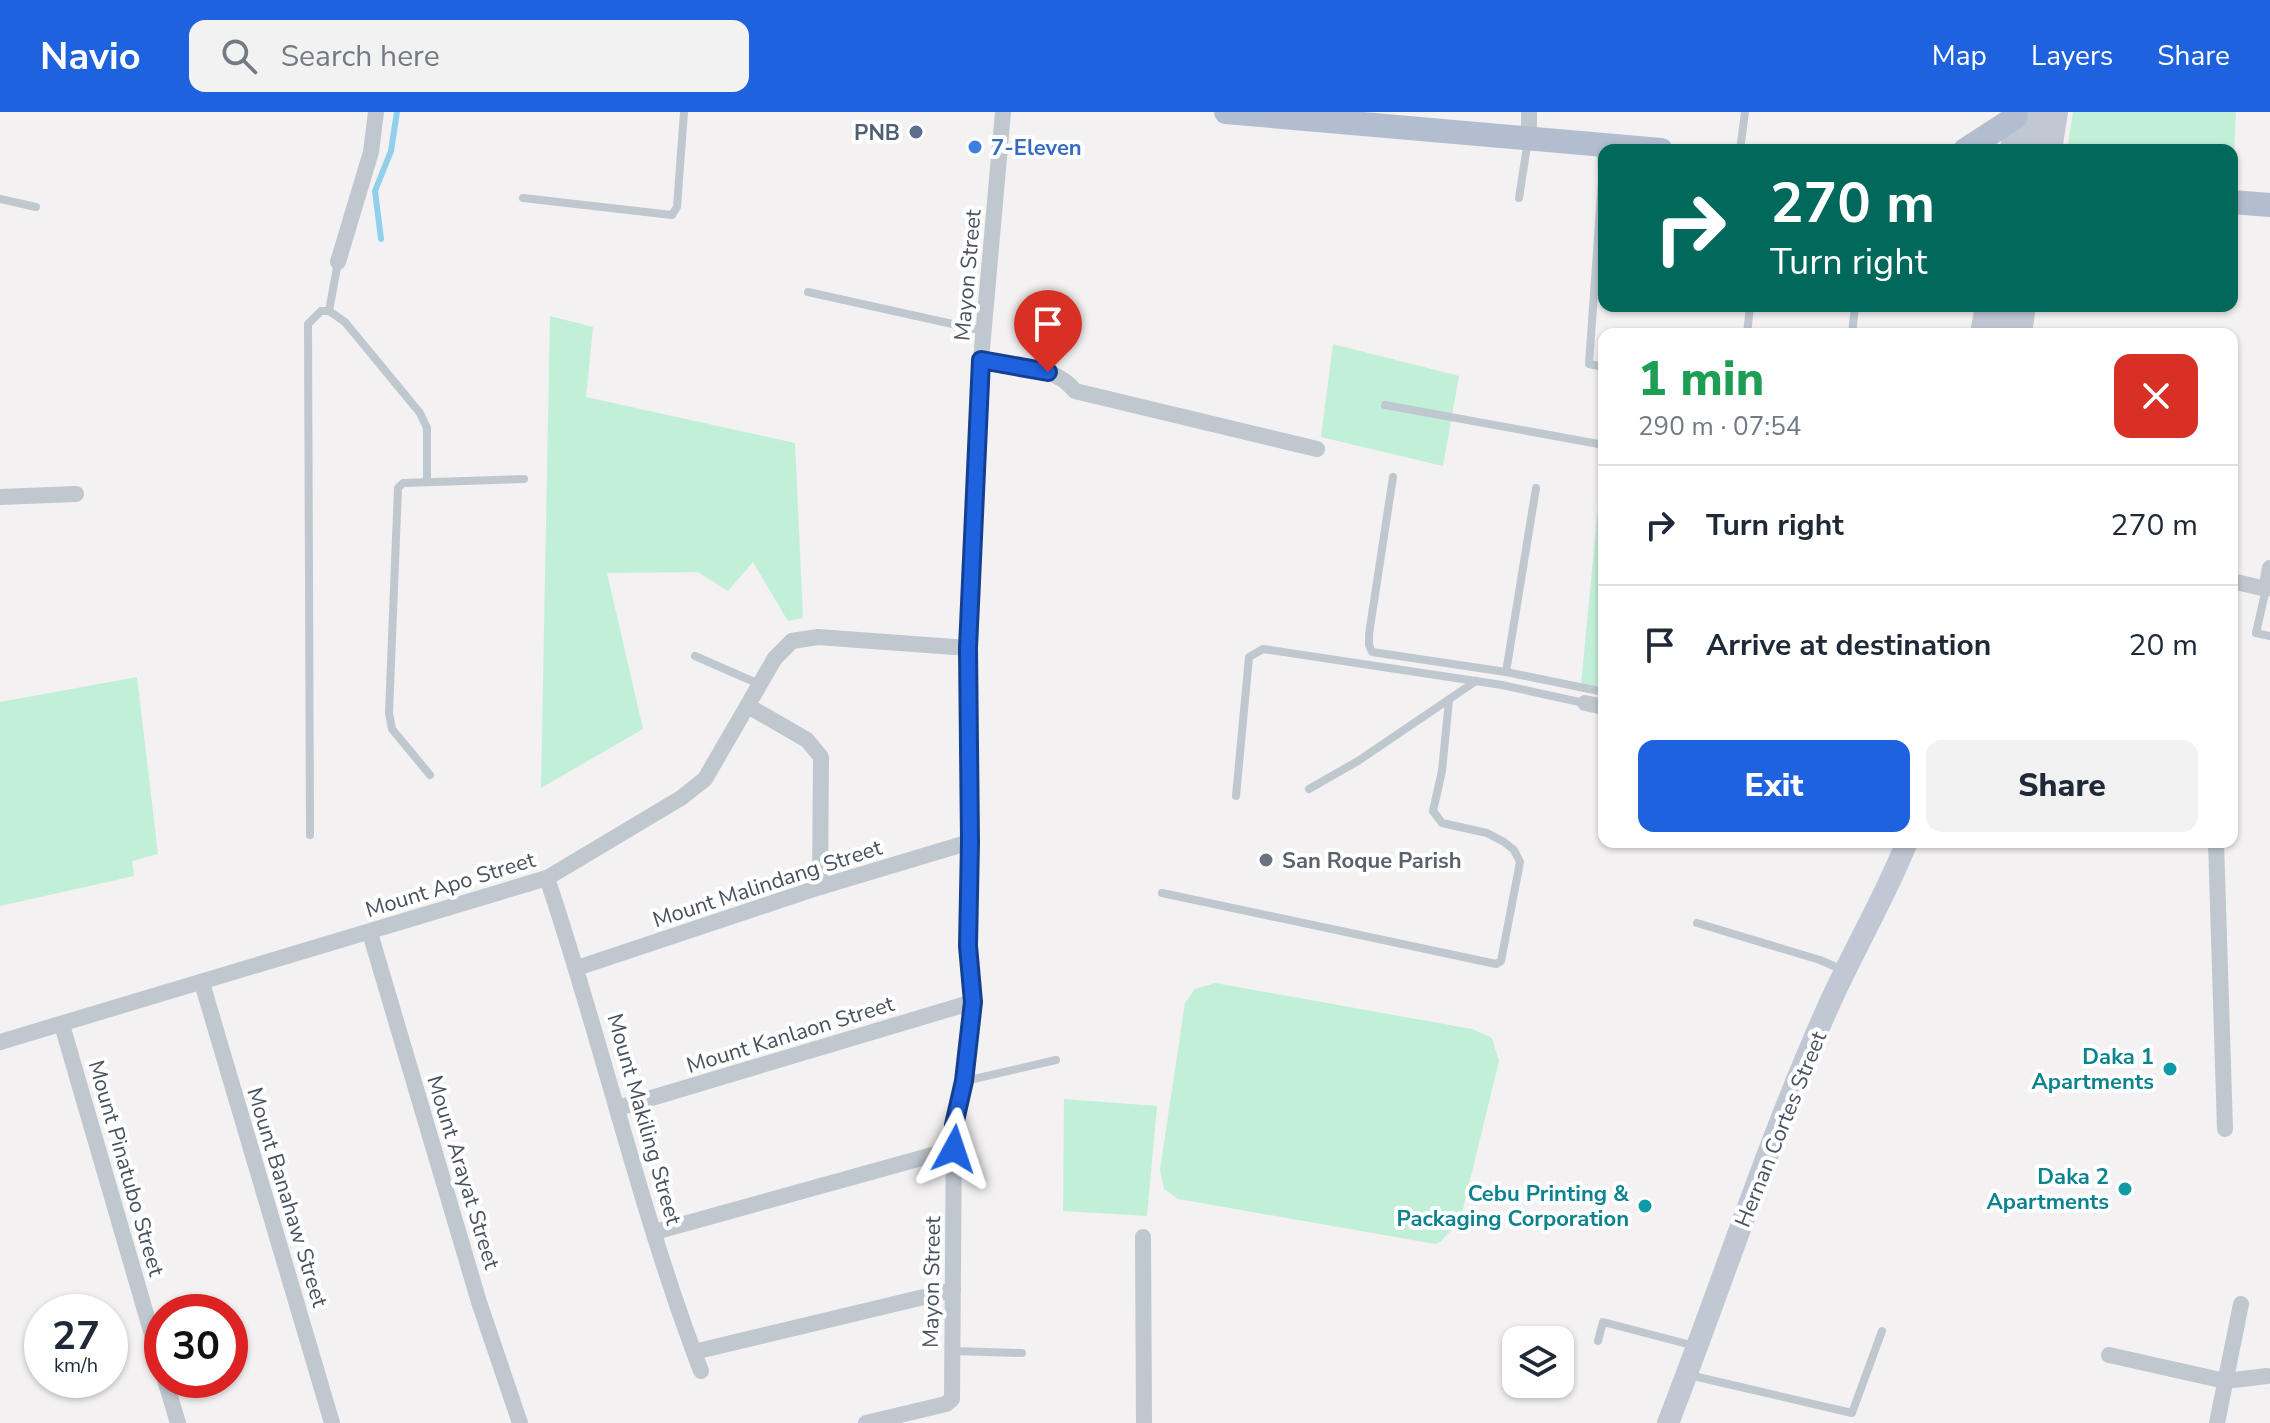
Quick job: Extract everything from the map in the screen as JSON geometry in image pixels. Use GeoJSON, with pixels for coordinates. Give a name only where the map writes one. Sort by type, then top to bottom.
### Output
{"type":"FeatureCollection","features":[{"type":"Feature","properties":{"kind":"main road"},"geometry":{"type":"LineString","coordinates":[[1234,112],[1305,115],[1598,145]]}},
{"type":"Feature","properties":{"kind":"main road"},"geometry":{"type":"LineString","coordinates":[[2052,144],[2057,112]]}},
{"type":"Feature","properties":{"kind":"main road"},"geometry":{"type":"LineString","coordinates":[[1976,144],[2023,114]]}},
{"type":"Feature","properties":{"kind":"main road"},"geometry":{"type":"LineString","coordinates":[[2013,144],[2023,114]]}},
{"type":"Feature","properties":{"kind":"main road"},"geometry":{"type":"LineString","coordinates":[[2023,114],[2030,144]]}},
{"type":"Feature","properties":{"kind":"main road"},"geometry":{"type":"LineString","coordinates":[[2238,202],[2270,205]]}},
{"type":"Feature","properties":{"kind":"main road","name":"Hernan Cortes Street"},"geometry":{"type":"LineString","coordinates":[[1668,1423],[1828,1007],[1905,848]]}},
{"type":"Feature","properties":{"kind":"street"},"geometry":{"type":"LineString","coordinates":[[338,262],[371,152],[376,112]]}},
{"type":"Feature","properties":{"kind":"street","name":"Mayon Street"},"geometry":{"type":"LineString","coordinates":[[866,1423],[946,1404],[952,1399],[954,1125],[964,1081],[973,1002],[968,946],[968,648],[981,360],[1003,112]]}},
{"type":"Feature","properties":{"kind":"street"},"geometry":{"type":"LineString","coordinates":[[1529,112],[1529,137]]}},
{"type":"Feature","properties":{"kind":"street"},"geometry":{"type":"LineString","coordinates":[[981,360],[1048,372],[1066,380],[1075,391],[1317,449]]}},
{"type":"Feature","properties":{"kind":"street"},"geometry":{"type":"LineString","coordinates":[[0,497],[76,494]]}},
{"type":"Feature","properties":{"kind":"street"},"geometry":{"type":"LineString","coordinates":[[2238,582],[2268,589],[2270,568]]}},
{"type":"Feature","properties":{"kind":"street","name":"Mount Apo Street"},"geometry":{"type":"LineString","coordinates":[[0,1042],[547,878],[681,798],[705,779],[775,658],[792,641],[818,637],[968,648]]}},
{"type":"Feature","properties":{"kind":"street"},"geometry":{"type":"LineString","coordinates":[[1585,703],[1598,706]]}},
{"type":"Feature","properties":{"kind":"street"},"geometry":{"type":"LineString","coordinates":[[748,706],[807,740],[821,757],[820,887]]}},
{"type":"Feature","properties":{"kind":"street","name":"Mount Malindang Street"},"geometry":{"type":"LineString","coordinates":[[577,968],[820,887],[970,842]]}},
{"type":"Feature","properties":{"kind":"street"},"geometry":{"type":"LineString","coordinates":[[2216,848],[2225,1129]]}},
{"type":"Feature","properties":{"kind":"street","name":"Mount Makiling Street"},"geometry":{"type":"LineString","coordinates":[[547,878],[577,968],[655,1232],[701,1371]]}},
{"type":"Feature","properties":{"kind":"street","name":"Mount Arayat Street"},"geometry":{"type":"LineString","coordinates":[[370,933],[479,1302],[520,1423]]}},
{"type":"Feature","properties":{"kind":"street","name":"Mount Banahaw Street"},"geometry":{"type":"LineString","coordinates":[[202,983],[332,1423]]}},
{"type":"Feature","properties":{"kind":"street","name":"Mount Kanlaon Street"},"geometry":{"type":"LineString","coordinates":[[618,1108],[973,1002]]}},
{"type":"Feature","properties":{"kind":"street","name":"Mount Pinatubo Street"},"geometry":{"type":"LineString","coordinates":[[62,1025],[144,1307]]}},
{"type":"Feature","properties":{"kind":"street"},"geometry":{"type":"LineString","coordinates":[[655,1232],[954,1149]]}},
{"type":"Feature","properties":{"kind":"street"},"geometry":{"type":"LineString","coordinates":[[1143,1237],[1144,1423]]}},
{"type":"Feature","properties":{"kind":"street"},"geometry":{"type":"LineString","coordinates":[[694,1352],[953,1290]]}},
{"type":"Feature","properties":{"kind":"street"},"geometry":{"type":"LineString","coordinates":[[2217,1423],[2241,1304]]}},
{"type":"Feature","properties":{"kind":"street"},"geometry":{"type":"LineString","coordinates":[[2109,1355],[2225,1381],[2267,1376]]}},
{"type":"Feature","properties":{"kind":"street"},"geometry":{"type":"LineString","coordinates":[[170,1398],[178,1423]]}},
{"type":"Feature","properties":{"kind":"lane"},"geometry":{"type":"LineString","coordinates":[[523,198],[672,215],[677,207],[684,112]]}},
{"type":"Feature","properties":{"kind":"lane"},"geometry":{"type":"LineString","coordinates":[[1741,144],[1745,112]]}},
{"type":"Feature","properties":{"kind":"lane"},"geometry":{"type":"LineString","coordinates":[[1519,198],[1529,137]]}},
{"type":"Feature","properties":{"kind":"lane"},"geometry":{"type":"LineString","coordinates":[[0,199],[36,207]]}},
{"type":"Feature","properties":{"kind":"lane"},"geometry":{"type":"LineString","coordinates":[[1598,237],[1589,364],[1598,366]]}},
{"type":"Feature","properties":{"kind":"lane"},"geometry":{"type":"LineString","coordinates":[[329,311],[338,262]]}},
{"type":"Feature","properties":{"kind":"lane"},"geometry":{"type":"LineString","coordinates":[[808,292],[985,331]]}},
{"type":"Feature","properties":{"kind":"lane"},"geometry":{"type":"LineString","coordinates":[[310,835],[308,324],[321,311],[329,311],[345,322],[420,413],[427,428],[427,481]]}},
{"type":"Feature","properties":{"kind":"lane"},"geometry":{"type":"LineString","coordinates":[[1385,405],[1598,444]]}},
{"type":"Feature","properties":{"kind":"lane"},"geometry":{"type":"LineString","coordinates":[[1393,477],[1369,634],[1372,652],[1506,672],[1598,691]]}},
{"type":"Feature","properties":{"kind":"lane"},"geometry":{"type":"LineString","coordinates":[[430,775],[392,729],[389,713],[398,488],[403,483],[427,481],[524,479]]}},
{"type":"Feature","properties":{"kind":"lane"},"geometry":{"type":"LineString","coordinates":[[1506,672],[1536,488]]}},
{"type":"Feature","properties":{"kind":"lane"},"geometry":{"type":"LineString","coordinates":[[2268,589],[2256,633],[2270,636]]}},
{"type":"Feature","properties":{"kind":"lane"},"geometry":{"type":"LineString","coordinates":[[1236,796],[1249,657],[1263,649],[1476,681],[1585,703]]}},
{"type":"Feature","properties":{"kind":"lane"},"geometry":{"type":"LineString","coordinates":[[695,656],[759,684]]}},
{"type":"Feature","properties":{"kind":"lane"},"geometry":{"type":"LineString","coordinates":[[1309,789],[1476,681]]}},
{"type":"Feature","properties":{"kind":"lane"},"geometry":{"type":"LineString","coordinates":[[1162,893],[1496,964],[1501,961],[1520,862],[1514,850],[1504,842],[1487,833],[1442,823],[1433,811],[1442,771],[1449,700]]}},
{"type":"Feature","properties":{"kind":"lane"},"geometry":{"type":"LineString","coordinates":[[1697,923],[1820,960],[1846,972]]}},
{"type":"Feature","properties":{"kind":"lane"},"geometry":{"type":"LineString","coordinates":[[964,1081],[1056,1060]]}},
{"type":"Feature","properties":{"kind":"lane"},"geometry":{"type":"LineString","coordinates":[[1598,1341],[1603,1322],[1696,1346]]}},
{"type":"Feature","properties":{"kind":"lane"},"geometry":{"type":"LineString","coordinates":[[1687,1375],[1852,1418],[1882,1331]]}},
{"type":"Feature","properties":{"kind":"lane"},"geometry":{"type":"LineString","coordinates":[[952,1351],[1022,1353]]}},
{"type":"Feature","properties":{"kind":"green space"},"geometry":{"type":"Polygon","coordinates":[[[2073,112],[2236,112],[2234,144],[2068,144],[2073,112]]]}},
{"type":"Feature","properties":{"kind":"green space"},"geometry":{"type":"Polygon","coordinates":[[[550,316],[593,327],[586,397],[795,443],[803,618],[788,621],[753,562],[728,591],[698,572],[607,573],[643,729],[541,788],[550,316]]]}},
{"type":"Feature","properties":{"kind":"green space"},"geometry":{"type":"Polygon","coordinates":[[[1333,344],[1459,376],[1443,466],[1321,437],[1333,344]]]}},
{"type":"Feature","properties":{"kind":"green space"},"geometry":{"type":"Polygon","coordinates":[[[1598,508],[1598,687],[1581,684],[1598,508]]]}},
{"type":"Feature","properties":{"kind":"green space"},"geometry":{"type":"Polygon","coordinates":[[[137,677],[158,854],[132,861],[134,876],[0,906],[0,702],[137,677]]]}},
{"type":"Feature","properties":{"kind":"green space"},"geometry":{"type":"Polygon","coordinates":[[[1215,983],[1472,1029],[1492,1038],[1499,1061],[1460,1221],[1440,1242],[1435,1244],[1178,1199],[1164,1189],[1160,1170],[1185,1003],[1195,989],[1215,983]]]}},
{"type":"Feature","properties":{"kind":"green space"},"geometry":{"type":"Polygon","coordinates":[[[1064,1099],[1157,1106],[1147,1216],[1063,1211],[1064,1099]]]}},
{"type":"Feature","properties":{"kind":"waterway"},"geometry":{"type":"LineString","coordinates":[[381,239],[375,191],[391,151],[397,112]]}},
{"type":"Feature","properties":{"kind":"place","name":"PNB"},"geometry":{"type":"Point","coordinates":[916,132]}},
{"type":"Feature","properties":{"kind":"place","name":"7-Eleven"},"geometry":{"type":"Point","coordinates":[975,147]}},
{"type":"Feature","properties":{"kind":"place","name":"San Roque Parish"},"geometry":{"type":"Point","coordinates":[1266,860]}},
{"type":"Feature","properties":{"kind":"place","name":"Daka 1 Apartments"},"geometry":{"type":"Point","coordinates":[2170,1069]}},
{"type":"Feature","properties":{"kind":"place","name":"Daka 2 Apartments"},"geometry":{"type":"Point","coordinates":[2125,1189]}},
{"type":"Feature","properties":{"kind":"place","name":"Cebu Printing & Packaging Corporation"},"geometry":{"type":"Point","coordinates":[1645,1206]}},
{"type":"Feature","properties":{"kind":"route"},"geometry":{"type":"LineString","coordinates":[[954,1149],[954,1125],[964,1081],[973,1002],[968,946],[968,648],[981,360],[1048,372]]}}]}
